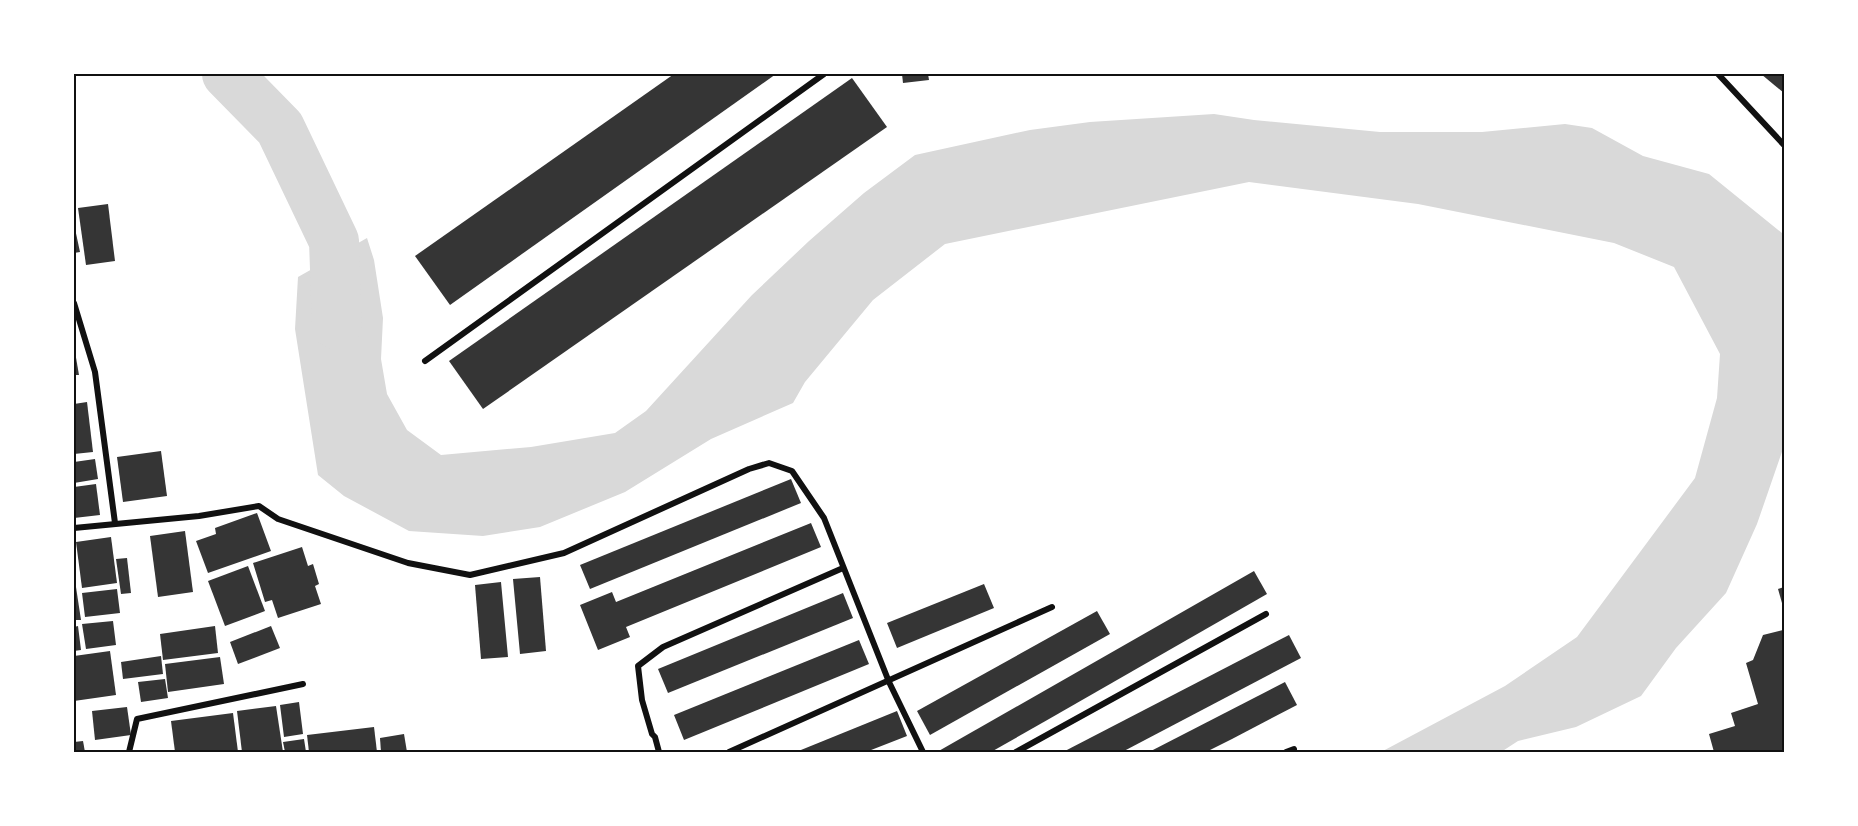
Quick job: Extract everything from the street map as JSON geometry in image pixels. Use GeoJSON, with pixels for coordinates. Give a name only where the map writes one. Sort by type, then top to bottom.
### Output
{"type":"FeatureCollection","features":[{"type":"Feature","properties":{"kind":"street"},"geometry":{"type":"LineString","coordinates":[[424,361],[824,74]]}},
{"type":"Feature","properties":{"kind":"street"},"geometry":{"type":"LineString","coordinates":[[1718,74],[1785,145]]}},
{"type":"Feature","properties":{"kind":"street"},"geometry":{"type":"LineString","coordinates":[[74,303],[95,372],[115,523]]}},
{"type":"Feature","properties":{"kind":"street"},"geometry":{"type":"LineString","coordinates":[[74,528],[199,516],[259,506],[278,519],[408,563],[470,575],[564,554],[696,492],[769,463],[792,471],[824,519],[889,682],[923,753]]}},
{"type":"Feature","properties":{"kind":"street"},"geometry":{"type":"LineString","coordinates":[[659,753],[642,700],[638,666],[663,647],[843,568]]}},
{"type":"Feature","properties":{"kind":"street"},"geometry":{"type":"LineString","coordinates":[[729,753],[1052,607]]}},
{"type":"Feature","properties":{"kind":"street"},"geometry":{"type":"LineString","coordinates":[[1016,753],[1266,614]]}},
{"type":"Feature","properties":{"kind":"street"},"geometry":{"type":"LineString","coordinates":[[129,753],[137,719],[303,684]]}},
{"type":"Feature","properties":{"kind":"street"},"geometry":{"type":"LineString","coordinates":[[1287,753],[1294,749]]}},
{"type":"Feature","properties":{"kind":"shaded area"},"geometry":{"type":"Polygon","coordinates":[[[1214,114],[1380,132],[1482,132],[1565,124],[1592,128],[1643,156],[1709,174],[1782,233],[1784,236],[1784,446],[1757,524],[1726,593],[1676,648],[1641,696],[1576,727],[1518,741],[1501,752],[1381,752],[1505,686],[1577,637],[1695,478],[1717,398],[1720,354],[1674,267],[1614,243],[1418,204],[1249,182],[945,244],[873,300],[805,382],[793,403],[711,439],[625,492],[540,527],[483,536],[409,531],[344,496],[318,475],[295,329],[298,277],[367,238],[374,260],[383,318],[381,359],[387,394],[407,430],[441,455],[531,447],[615,433],[646,411],[752,295],[864,193],[915,155],[1030,130],[1090,122],[1214,114]]]}},
{"type":"Feature","properties":{"kind":"building"},"geometry":{"type":"Polygon","coordinates":[[[674,74],[776,74],[450,305],[415,256],[674,74]]]}},
{"type":"Feature","properties":{"kind":"building"},"geometry":{"type":"Polygon","coordinates":[[[902,74],[928,74],[929,80],[903,83],[902,74]]]}},
{"type":"Feature","properties":{"kind":"building"},"geometry":{"type":"Polygon","coordinates":[[[1761,74],[1784,74],[1784,93],[1773,84],[1761,74]]]}},
{"type":"Feature","properties":{"kind":"building"},"geometry":{"type":"Polygon","coordinates":[[[852,78],[887,127],[483,409],[449,361],[852,78]]]}},
{"type":"Feature","properties":{"kind":"building"},"geometry":{"type":"Polygon","coordinates":[[[108,204],[115,261],[86,265],[78,208],[108,204]]]}},
{"type":"Feature","properties":{"kind":"building"},"geometry":{"type":"Polygon","coordinates":[[[74,224],[80,252],[74,253],[74,224]]]}},
{"type":"Feature","properties":{"kind":"building"},"geometry":{"type":"Polygon","coordinates":[[[74,346],[79,375],[74,375],[74,346]]]}},
{"type":"Feature","properties":{"kind":"building"},"geometry":{"type":"Polygon","coordinates":[[[87,402],[93,452],[74,454],[74,404],[87,402]]]}},
{"type":"Feature","properties":{"kind":"building"},"geometry":{"type":"Polygon","coordinates":[[[161,451],[167,496],[123,502],[117,457],[161,451]]]}},
{"type":"Feature","properties":{"kind":"building"},"geometry":{"type":"Polygon","coordinates":[[[95,459],[98,479],[74,483],[74,462],[95,459]]]}},
{"type":"Feature","properties":{"kind":"building"},"geometry":{"type":"Polygon","coordinates":[[[791,479],[801,503],[590,589],[580,565],[791,479]]]}},
{"type":"Feature","properties":{"kind":"building"},"geometry":{"type":"Polygon","coordinates":[[[96,484],[100,515],[74,518],[74,487],[96,484]]]}},
{"type":"Feature","properties":{"kind":"building"},"geometry":{"type":"Polygon","coordinates":[[[257,513],[271,551],[208,573],[196,541],[216,534],[215,528],[257,513]]]}},
{"type":"Feature","properties":{"kind":"building"},"geometry":{"type":"Polygon","coordinates":[[[811,523],[821,547],[626,627],[630,637],[598,650],[580,605],[612,592],[616,602],[811,523]]]}},
{"type":"Feature","properties":{"kind":"building"},"geometry":{"type":"Polygon","coordinates":[[[185,531],[193,592],[158,597],[150,536],[185,531]]]}},
{"type":"Feature","properties":{"kind":"building"},"geometry":{"type":"Polygon","coordinates":[[[111,537],[117,583],[82,588],[76,542],[111,537]]]}},
{"type":"Feature","properties":{"kind":"building"},"geometry":{"type":"Polygon","coordinates":[[[302,547],[308,566],[313,564],[319,584],[315,586],[321,604],[278,618],[272,600],[265,602],[253,563],[302,547]]]}},
{"type":"Feature","properties":{"kind":"building"},"geometry":{"type":"Polygon","coordinates":[[[127,558],[131,593],[121,594],[116,559],[127,558]]]}},
{"type":"Feature","properties":{"kind":"building"},"geometry":{"type":"Polygon","coordinates":[[[248,566],[265,611],[225,626],[208,581],[248,566]]]}},
{"type":"Feature","properties":{"kind":"building"},"geometry":{"type":"Polygon","coordinates":[[[1254,571],[1267,594],[1049,719],[991,752],[937,752],[1254,571]]]}},
{"type":"Feature","properties":{"kind":"building"},"geometry":{"type":"Polygon","coordinates":[[[74,574],[81,620],[74,620],[74,574]]]}},
{"type":"Feature","properties":{"kind":"building"},"geometry":{"type":"Polygon","coordinates":[[[540,577],[546,651],[520,654],[513,579],[540,577]]]}},
{"type":"Feature","properties":{"kind":"building"},"geometry":{"type":"Polygon","coordinates":[[[501,582],[508,657],[481,659],[475,585],[501,582]]]}},
{"type":"Feature","properties":{"kind":"building"},"geometry":{"type":"Polygon","coordinates":[[[984,584],[994,608],[897,648],[887,623],[984,584]]]}},
{"type":"Feature","properties":{"kind":"building"},"geometry":{"type":"Polygon","coordinates":[[[1784,587],[1784,610],[1778,589],[1784,587]]]}},
{"type":"Feature","properties":{"kind":"building"},"geometry":{"type":"Polygon","coordinates":[[[117,589],[120,613],[85,617],[82,593],[117,589]]]}},
{"type":"Feature","properties":{"kind":"building"},"geometry":{"type":"Polygon","coordinates":[[[843,593],[853,618],[668,693],[658,669],[843,593]]]}},
{"type":"Feature","properties":{"kind":"building"},"geometry":{"type":"Polygon","coordinates":[[[1097,611],[1110,634],[930,735],[917,711],[1097,611]]]}},
{"type":"Feature","properties":{"kind":"building"},"geometry":{"type":"Polygon","coordinates":[[[113,621],[116,645],[86,649],[82,624],[113,621]]]}},
{"type":"Feature","properties":{"kind":"building"},"geometry":{"type":"Polygon","coordinates":[[[78,626],[81,650],[74,651],[74,627],[78,626]]]}},
{"type":"Feature","properties":{"kind":"building"},"geometry":{"type":"Polygon","coordinates":[[[215,626],[218,653],[163,660],[160,634],[215,626]]]}},
{"type":"Feature","properties":{"kind":"building"},"geometry":{"type":"Polygon","coordinates":[[[271,626],[280,648],[238,664],[230,642],[271,626]]]}},
{"type":"Feature","properties":{"kind":"building"},"geometry":{"type":"Polygon","coordinates":[[[1783,630],[1784,752],[1714,752],[1709,734],[1735,726],[1731,713],[1758,704],[1746,663],[1753,660],[1763,635],[1783,630]]]}},
{"type":"Feature","properties":{"kind":"building"},"geometry":{"type":"Polygon","coordinates":[[[1289,635],[1301,658],[1124,751],[1063,752],[1289,635]]]}},
{"type":"Feature","properties":{"kind":"building"},"geometry":{"type":"Polygon","coordinates":[[[859,640],[869,664],[684,740],[674,715],[859,640]]]}},
{"type":"Feature","properties":{"kind":"building"},"geometry":{"type":"Polygon","coordinates":[[[110,651],[116,695],[74,701],[74,656],[110,651]]]}},
{"type":"Feature","properties":{"kind":"building"},"geometry":{"type":"Polygon","coordinates":[[[161,656],[163,674],[123,679],[121,662],[161,656]]]}},
{"type":"Feature","properties":{"kind":"building"},"geometry":{"type":"Polygon","coordinates":[[[220,657],[224,684],[168,692],[165,664],[220,657]]]}},
{"type":"Feature","properties":{"kind":"building"},"geometry":{"type":"Polygon","coordinates":[[[165,679],[168,698],[141,702],[138,682],[165,679]]]}},
{"type":"Feature","properties":{"kind":"building"},"geometry":{"type":"Polygon","coordinates":[[[1285,682],[1297,705],[1232,739],[1206,752],[1149,752],[1285,682]]]}},
{"type":"Feature","properties":{"kind":"building"},"geometry":{"type":"Polygon","coordinates":[[[299,702],[303,734],[284,737],[280,705],[299,702]]]}},
{"type":"Feature","properties":{"kind":"building"},"geometry":{"type":"Polygon","coordinates":[[[276,706],[283,752],[242,752],[237,711],[276,706]]]}},
{"type":"Feature","properties":{"kind":"building"},"geometry":{"type":"Polygon","coordinates":[[[127,707],[131,735],[95,740],[92,711],[127,707]]]}},
{"type":"Feature","properties":{"kind":"building"},"geometry":{"type":"Polygon","coordinates":[[[897,711],[907,736],[866,752],[796,752],[897,711]]]}},
{"type":"Feature","properties":{"kind":"building"},"geometry":{"type":"Polygon","coordinates":[[[233,713],[238,752],[175,752],[171,721],[233,713]]]}},
{"type":"Feature","properties":{"kind":"building"},"geometry":{"type":"Polygon","coordinates":[[[374,727],[377,752],[309,752],[307,735],[374,727]]]}},
{"type":"Feature","properties":{"kind":"building"},"geometry":{"type":"Polygon","coordinates":[[[404,734],[407,752],[381,752],[380,738],[404,734]]]}},
{"type":"Feature","properties":{"kind":"building"},"geometry":{"type":"Polygon","coordinates":[[[304,739],[306,752],[285,752],[283,742],[304,739]]]}},
{"type":"Feature","properties":{"kind":"building"},"geometry":{"type":"Polygon","coordinates":[[[83,741],[85,752],[74,752],[74,742],[83,741]]]}},
{"type":"Feature","properties":{"kind":"waterway"},"geometry":{"type":"LineString","coordinates":[[227,74],[280,128],[334,241],[337,325]]}}]}
